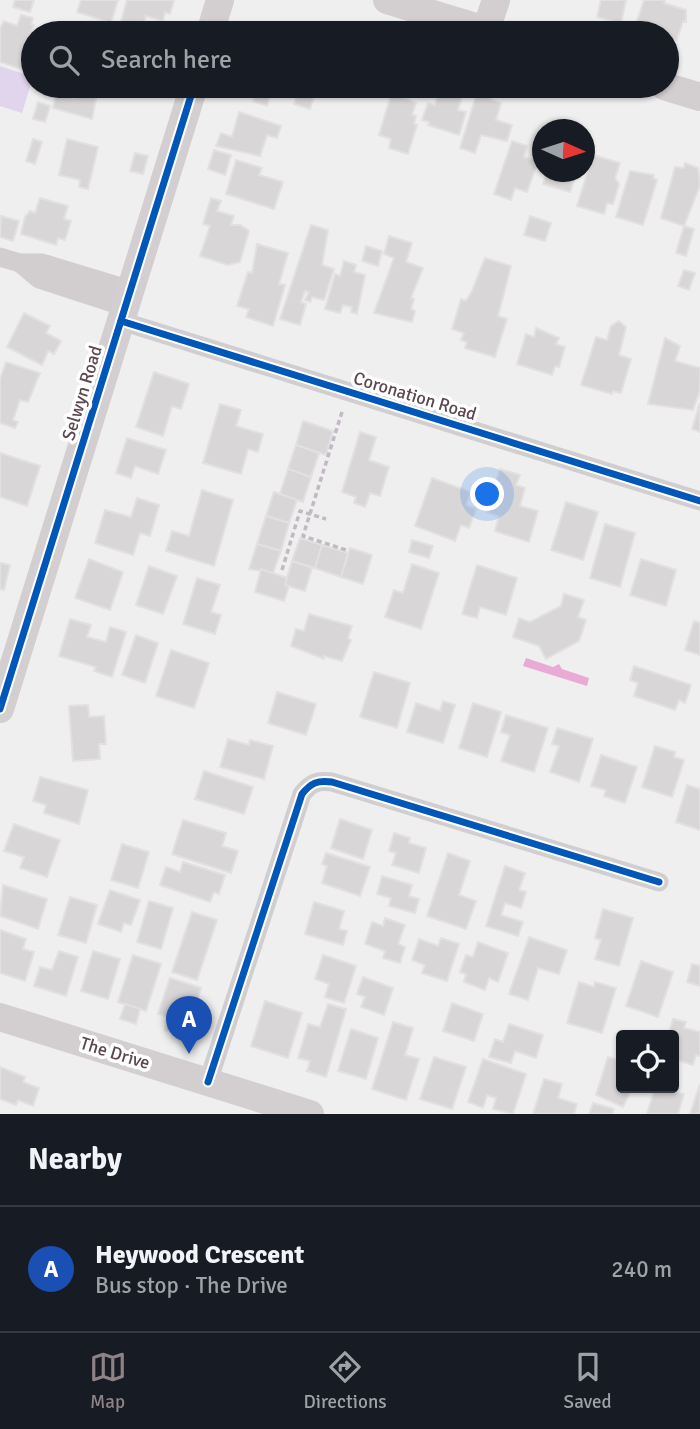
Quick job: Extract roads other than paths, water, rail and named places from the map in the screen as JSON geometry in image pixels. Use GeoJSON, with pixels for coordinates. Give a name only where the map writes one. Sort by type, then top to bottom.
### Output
{"type":"FeatureCollection","features":[{"type":"Feature","properties":{"kind":"street"},"geometry":{"type":"LineString","coordinates":[[215,21],[221,0]]}},
{"type":"Feature","properties":{"kind":"street"},"geometry":{"type":"LineString","coordinates":[[387,0],[455,21]]}},
{"type":"Feature","properties":{"kind":"street"},"geometry":{"type":"LineString","coordinates":[[492,21],[496,0]]}},
{"type":"Feature","properties":{"kind":"street"},"geometry":{"type":"LineString","coordinates":[[679,91],[700,97]]}},
{"type":"Feature","properties":{"kind":"street","name":"Selwyn Road"},"geometry":{"type":"LineString","coordinates":[[0,709],[190,98]]}},
{"type":"Feature","properties":{"kind":"street","name":"Coronation Road"},"geometry":{"type":"LineString","coordinates":[[0,257],[20,263],[39,279],[126,306],[700,501]]}},
{"type":"Feature","properties":{"kind":"street"},"geometry":{"type":"LineString","coordinates":[[208,1082],[302,794],[310,784],[332,782],[659,882]]}},
{"type":"Feature","properties":{"kind":"street","name":"The Drive"},"geometry":{"type":"LineString","coordinates":[[0,1017],[310,1114]]}},
{"type":"Feature","properties":{"kind":"place","name":"Heywood Crescent"},"geometry":{"type":"Point","coordinates":[189,1054]}}]}
